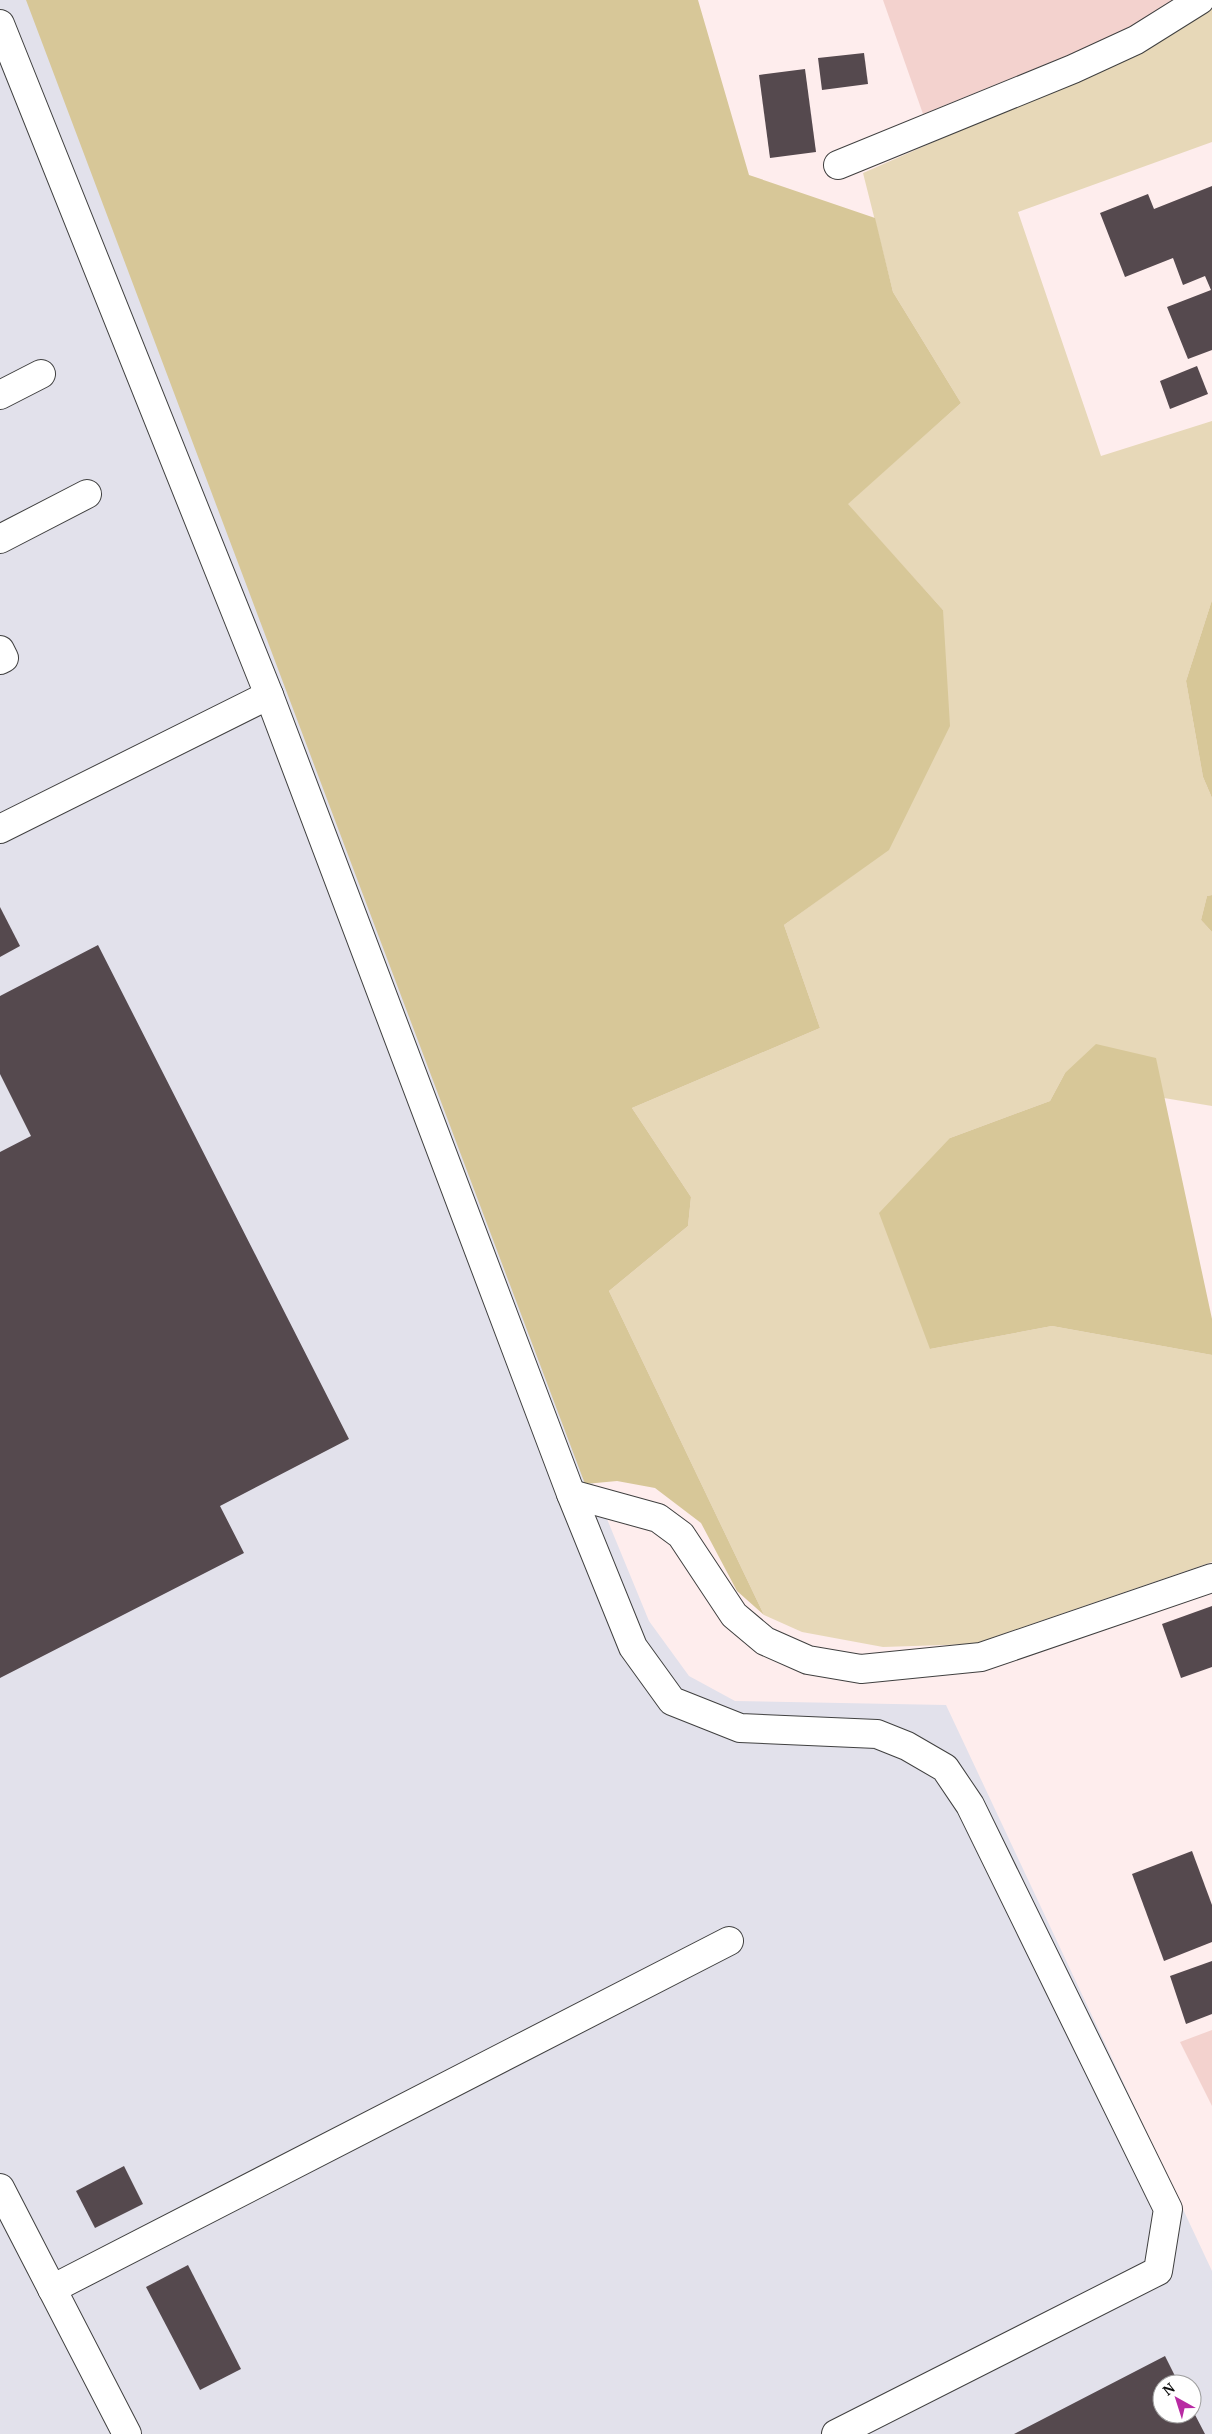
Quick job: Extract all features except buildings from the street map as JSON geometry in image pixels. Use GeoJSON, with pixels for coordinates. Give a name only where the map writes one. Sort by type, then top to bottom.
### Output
{"type":"FeatureCollection","features":[{"type":"Feature","properties":{"kind":"street"},"geometry":{"type":"LineString","coordinates":[[838,165],[1073,70],[1136,40],[1200,0]]}},
{"type":"Feature","properties":{"kind":"street"},"geometry":{"type":"LineString","coordinates":[[0,24],[268,695],[572,1494],[633,1647],[672,1701],[740,1728],[877,1734],[907,1746],[944,1768],[970,1805],[1168,2209],[1158,2271],[836,2434]]}},
{"type":"Feature","properties":{"kind":"street"},"geometry":{"type":"LineString","coordinates":[[0,395],[41,374]]}},
{"type":"Feature","properties":{"kind":"street"},"geometry":{"type":"LineString","coordinates":[[0,539],[87,494]]}},
{"type":"Feature","properties":{"kind":"street"},"geometry":{"type":"LineString","coordinates":[[0,650],[4,658],[0,660]]}},
{"type":"Feature","properties":{"kind":"street"},"geometry":{"type":"LineString","coordinates":[[0,829],[268,695]]}},
{"type":"Feature","properties":{"kind":"street"},"geometry":{"type":"LineString","coordinates":[[572,1494],[658,1518],[680,1535],[734,1615],[766,1641],[808,1660],[861,1668],[980,1657],[1212,1578]]}},
{"type":"Feature","properties":{"kind":"street"},"geometry":{"type":"LineString","coordinates":[[52,2289],[729,1941]]}},
{"type":"Feature","properties":{"kind":"street"},"geometry":{"type":"LineString","coordinates":[[0,2188],[127,2434]]}},
{"type":"Feature","properties":{"kind":"shaded area"},"geometry":{"type":"Polygon","coordinates":[[[0,0],[28,0],[600,1502],[649,1621],[689,1676],[735,1701],[946,1705],[1212,2271],[1212,2434],[0,2434],[0,0]]]}},
{"type":"Feature","properties":{"kind":"shaded area"},"geometry":{"type":"Polygon","coordinates":[[[26,0],[698,0],[749,175],[875,218],[893,292],[961,403],[848,504],[943,610],[950,726],[889,850],[784,925],[820,1028],[632,1108],[691,1197],[688,1226],[609,1291],[764,1615],[737,1591],[701,1523],[655,1488],[617,1481],[585,1484],[26,0]]]}},
{"type":"Feature","properties":{"kind":"shaded area"},"geometry":{"type":"Polygon","coordinates":[[[883,0],[1179,0],[1133,29],[923,114],[883,0]]]}},
{"type":"Feature","properties":{"kind":"shaded area"},"geometry":{"type":"Polygon","coordinates":[[[1212,3],[1212,142],[1018,212],[1101,456],[1212,421],[1212,600],[1186,681],[1203,777],[1212,798],[1212,895],[1207,896],[1201,920],[1212,932],[1212,1106],[1164,1098],[1155,1058],[1065,1073],[1050,1101],[950,1138],[930,1349],[1052,1326],[1212,1355],[1212,1562],[974,1644],[883,1647],[802,1632],[764,1615],[609,1291],[688,1226],[691,1197],[632,1108],[820,1028],[784,925],[889,849],[943,610],[847,504],[961,403],[893,292],[863,173],[1102,68],[1212,3]]]}},
{"type":"Feature","properties":{"kind":"shaded area"},"geometry":{"type":"Polygon","coordinates":[[[1212,600],[1212,798],[1203,777],[1186,681],[1212,600]]]}},
{"type":"Feature","properties":{"kind":"shaded area"},"geometry":{"type":"Polygon","coordinates":[[[1212,895],[1212,932],[1201,920],[1207,896],[1212,895]]]}},
{"type":"Feature","properties":{"kind":"shaded area"},"geometry":{"type":"Polygon","coordinates":[[[1096,1044],[1156,1058],[1212,1319],[1212,1355],[1052,1326],[930,1349],[879,1213],[950,1138],[1050,1101],[1065,1073],[1096,1044]]]}},
{"type":"Feature","properties":{"kind":"shaded area"},"geometry":{"type":"Polygon","coordinates":[[[1212,2030],[1212,2106],[1180,2042],[1212,2030]]]}}]}
